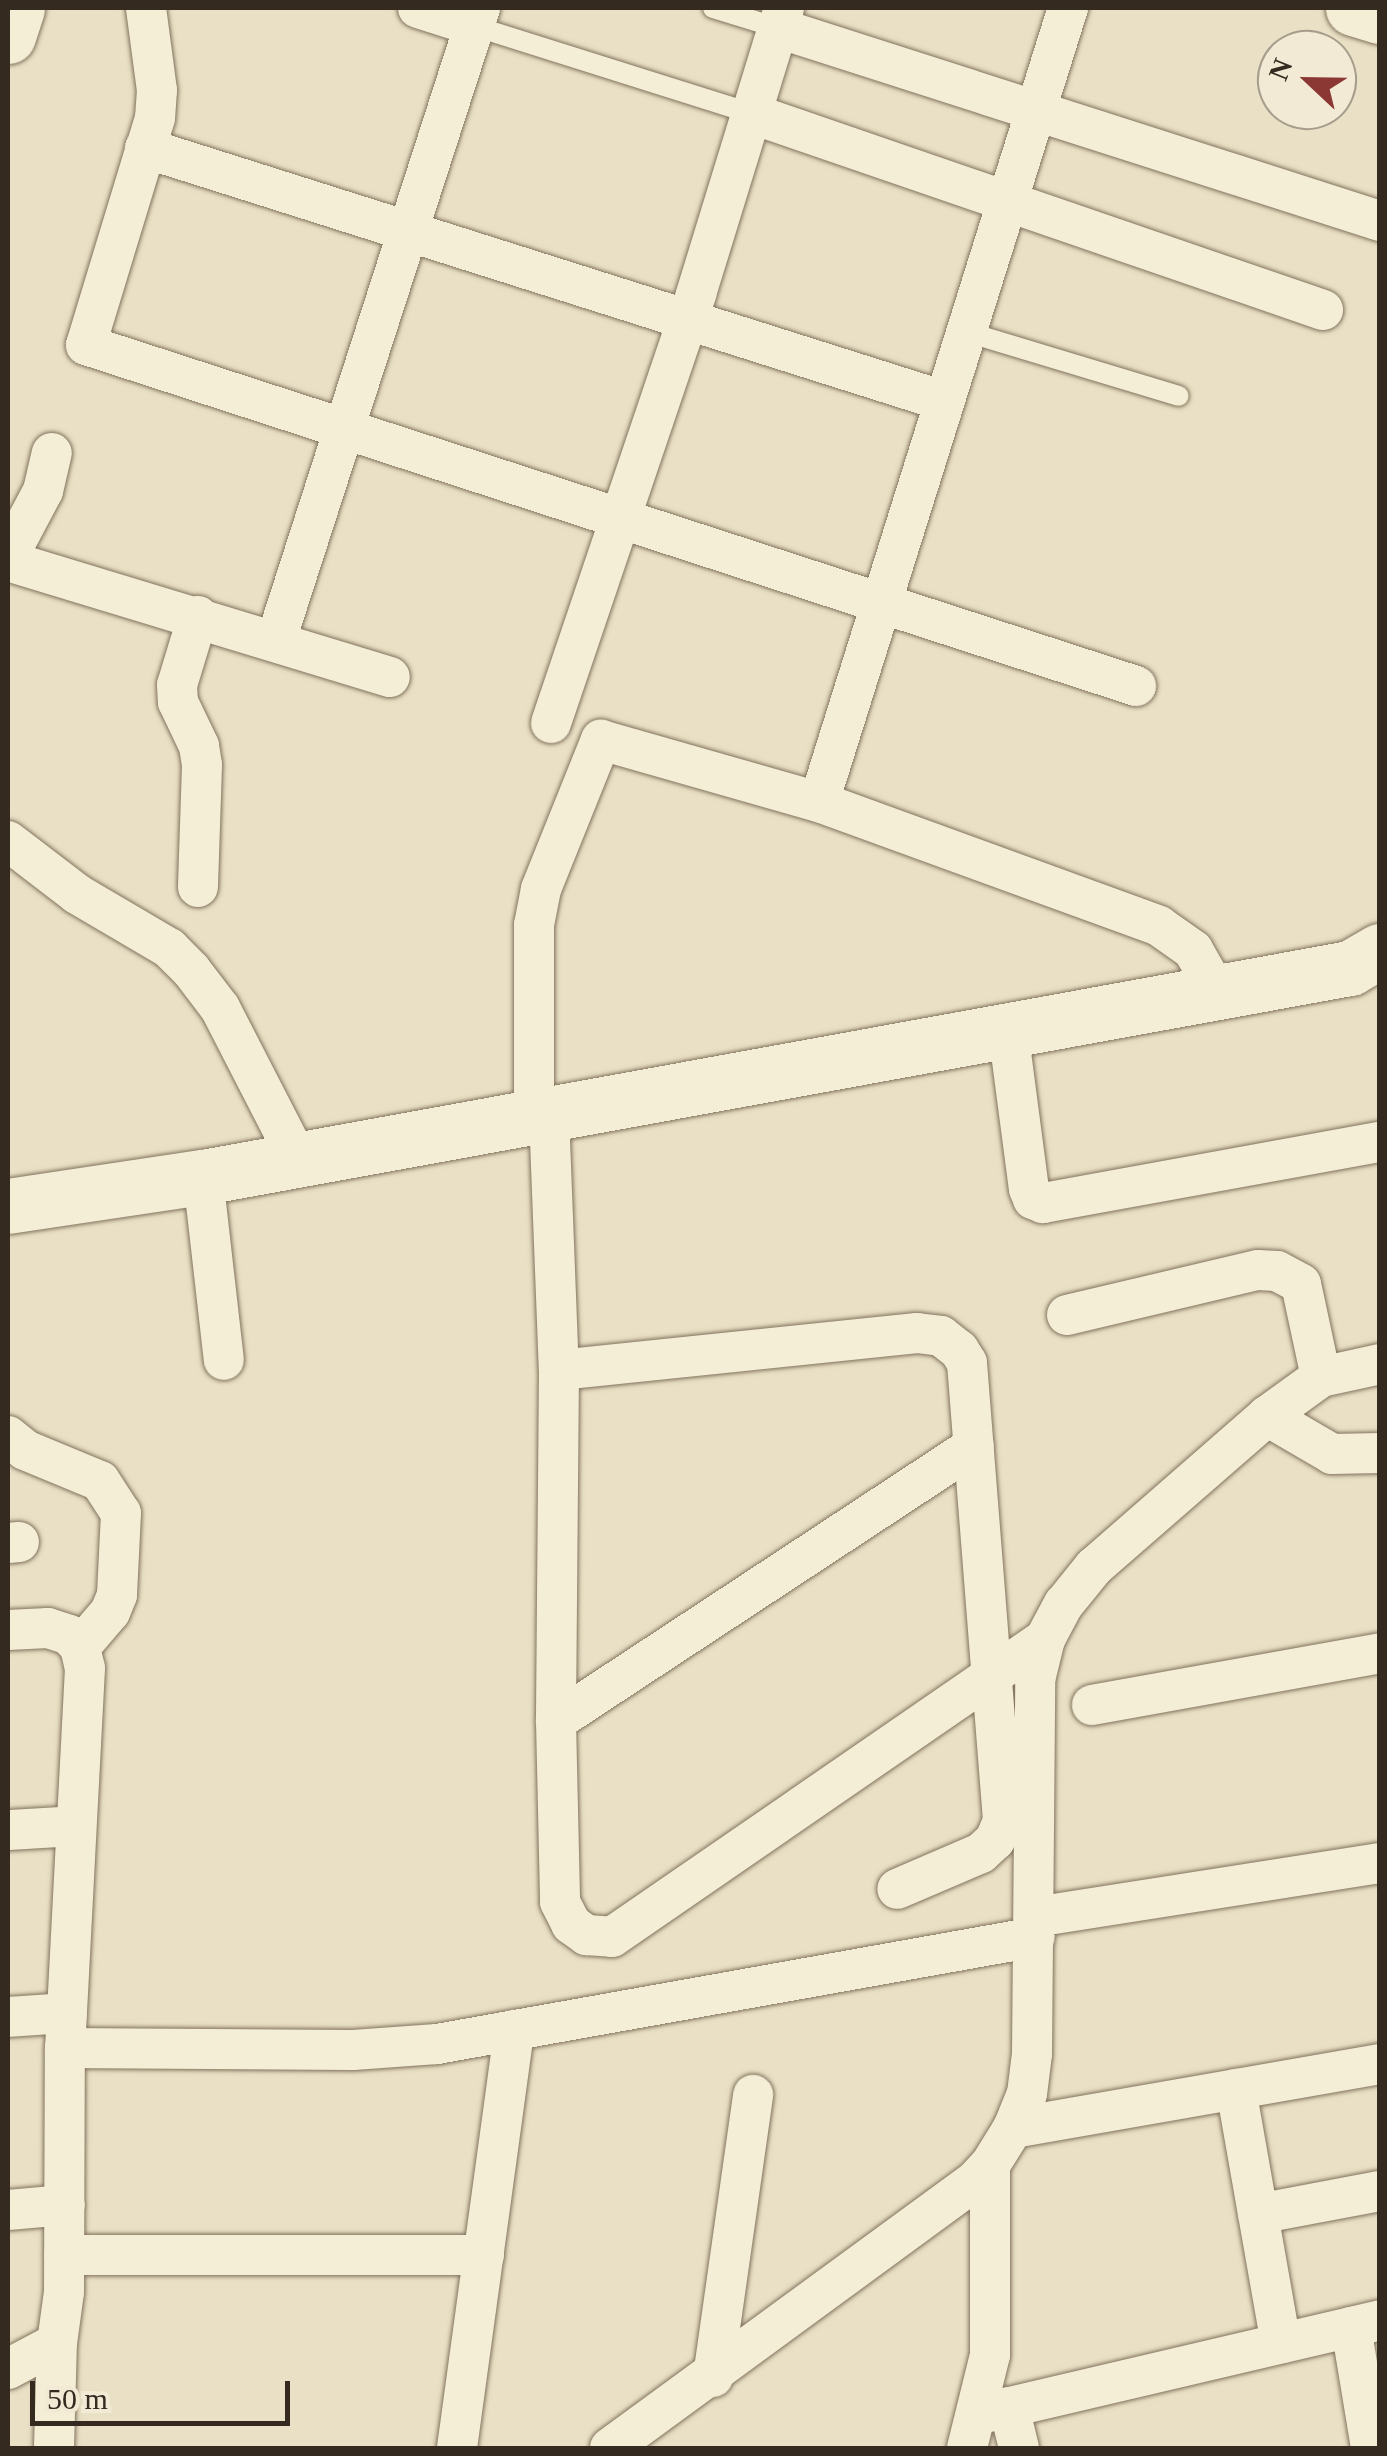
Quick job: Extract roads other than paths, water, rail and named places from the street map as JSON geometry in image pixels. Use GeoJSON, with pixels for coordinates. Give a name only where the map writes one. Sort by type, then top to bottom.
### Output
{"type":"FeatureCollection","features":[{"type":"Feature","properties":{"kind":"street"},"geometry":{"type":"LineString","coordinates":[[8,36],[17,8]]}},
{"type":"Feature","properties":{"kind":"street"},"geometry":{"type":"LineString","coordinates":[[146,8],[157,90],[145,148],[86,345],[1136,686]]}},
{"type":"Feature","properties":{"kind":"street"},"geometry":{"type":"LineString","coordinates":[[276,640],[477,17],[418,8]]}},
{"type":"Feature","properties":{"kind":"street"},"geometry":{"type":"LineString","coordinates":[[819,802],[1068,8]]}},
{"type":"Feature","properties":{"kind":"street"},"geometry":{"type":"LineString","coordinates":[[1353,8],[1380,16]]}},
{"type":"Feature","properties":{"kind":"street"},"geometry":{"type":"LineString","coordinates":[[550,724],[687,320],[781,18],[1035,112],[1380,221]]}},
{"type":"Feature","properties":{"kind":"street"},"geometry":{"type":"LineString","coordinates":[[750,113],[1007,198],[1322,310]]}},
{"type":"Feature","properties":{"kind":"street"},"geometry":{"type":"LineString","coordinates":[[145,148],[944,401]]}},
{"type":"Feature","properties":{"kind":"street"},"geometry":{"type":"LineString","coordinates":[[52,453],[43,491],[8,559],[390,678]]}},
{"type":"Feature","properties":{"kind":"street"},"geometry":{"type":"LineString","coordinates":[[198,616],[177,685],[178,702],[199,746],[202,765],[198,887]]}},
{"type":"Feature","properties":{"kind":"street"},"geometry":{"type":"LineString","coordinates":[[1045,1640],[612,1936],[586,1934],[571,1924],[560,1902],[556,1722],[560,1370],[531,965],[537,907],[601,740],[819,802],[1159,926],[1193,950],[1217,992]]}},
{"type":"Feature","properties":{"kind":"street"},"geometry":{"type":"LineString","coordinates":[[8,841],[77,894],[169,948],[191,970],[220,1008],[298,1160]]}},
{"type":"Feature","properties":{"kind":"street"},"geometry":{"type":"LineString","coordinates":[[8,1206],[298,1160],[1350,968],[1380,950]]}},
{"type":"Feature","properties":{"kind":"street"},"geometry":{"type":"LineString","coordinates":[[1008,1030],[1030,1189],[1033,1199],[1044,1203],[1380,1142]]}},
{"type":"Feature","properties":{"kind":"street"},"geometry":{"type":"LineString","coordinates":[[203,1176],[224,1360]]}},
{"type":"Feature","properties":{"kind":"street"},"geometry":{"type":"LineString","coordinates":[[1067,1315],[1258,1270],[1277,1270],[1301,1284],[1321,1377]]}},
{"type":"Feature","properties":{"kind":"street"},"geometry":{"type":"LineString","coordinates":[[560,1370],[917,1333],[941,1336],[967,1363],[1004,1821],[994,1840],[981,1852],[897,1889]]}},
{"type":"Feature","properties":{"kind":"street"},"geometry":{"type":"LineString","coordinates":[[610,2448],[713,2377],[974,2182],[990,2165],[1013,2128],[1027,2094],[1032,2054],[1035,1680],[1045,1640],[1064,1604],[1094,1567],[1267,1416],[1321,1377],[1380,1364]]}},
{"type":"Feature","properties":{"kind":"street"},"geometry":{"type":"LineString","coordinates":[[1267,1416],[1332,1454],[1380,1453]]}},
{"type":"Feature","properties":{"kind":"street"},"geometry":{"type":"LineString","coordinates":[[8,1436],[25,1450],[100,1481],[121,1513],[118,1595],[110,1612],[80,1647]]}},
{"type":"Feature","properties":{"kind":"street"},"geometry":{"type":"LineString","coordinates":[[556,1722],[974,1446]]}},
{"type":"Feature","properties":{"kind":"street"},"geometry":{"type":"LineString","coordinates":[[8,1630],[48,1628],[69,1635],[80,1647],[85,1668],[66,2030],[64,2256],[54,2448]]}},
{"type":"Feature","properties":{"kind":"street"},"geometry":{"type":"LineString","coordinates":[[1092,1704],[1380,1653]]}},
{"type":"Feature","properties":{"kind":"street"},"geometry":{"type":"LineString","coordinates":[[8,1830],[75,1826]]}},
{"type":"Feature","properties":{"kind":"street"},"geometry":{"type":"LineString","coordinates":[[8,2017],[66,2030],[353,2050],[436,2044],[1380,1863]]}},
{"type":"Feature","properties":{"kind":"street"},"geometry":{"type":"LineString","coordinates":[[457,2448],[514,2030]]}},
{"type":"Feature","properties":{"kind":"street"},"geometry":{"type":"LineString","coordinates":[[1013,2128],[1380,2064]]}},
{"type":"Feature","properties":{"kind":"street"},"geometry":{"type":"LineString","coordinates":[[1236,2089],[1281,2343]]}},
{"type":"Feature","properties":{"kind":"street"},"geometry":{"type":"LineString","coordinates":[[713,2377],[753,2095]]}},
{"type":"Feature","properties":{"kind":"street"},"geometry":{"type":"LineString","coordinates":[[984,2423],[990,2355],[990,2165]]}},
{"type":"Feature","properties":{"kind":"street"},"geometry":{"type":"LineString","coordinates":[[1258,2214],[1380,2191]]}},
{"type":"Feature","properties":{"kind":"street"},"geometry":{"type":"LineString","coordinates":[[8,2210],[65,2205]]}},
{"type":"Feature","properties":{"kind":"street"},"geometry":{"type":"LineString","coordinates":[[64,2256],[484,2255]]}},
{"type":"Feature","properties":{"kind":"street"},"geometry":{"type":"LineString","coordinates":[[984,2423],[1366,2324],[1370,2448]]}},
{"type":"Feature","properties":{"kind":"street"},"geometry":{"type":"LineString","coordinates":[[8,2369],[57,2342]]}},
{"type":"Feature","properties":{"kind":"street"},"geometry":{"type":"LineString","coordinates":[[984,2423],[1019,2448]]}},
{"type":"Feature","properties":{"kind":"lane"},"geometry":{"type":"LineString","coordinates":[[713,8],[781,18]]}},
{"type":"Feature","properties":{"kind":"lane"},"geometry":{"type":"LineString","coordinates":[[477,17],[750,113]]}},
{"type":"Feature","properties":{"kind":"lane"},"geometry":{"type":"LineString","coordinates":[[966,332],[1179,396]]}}]}
